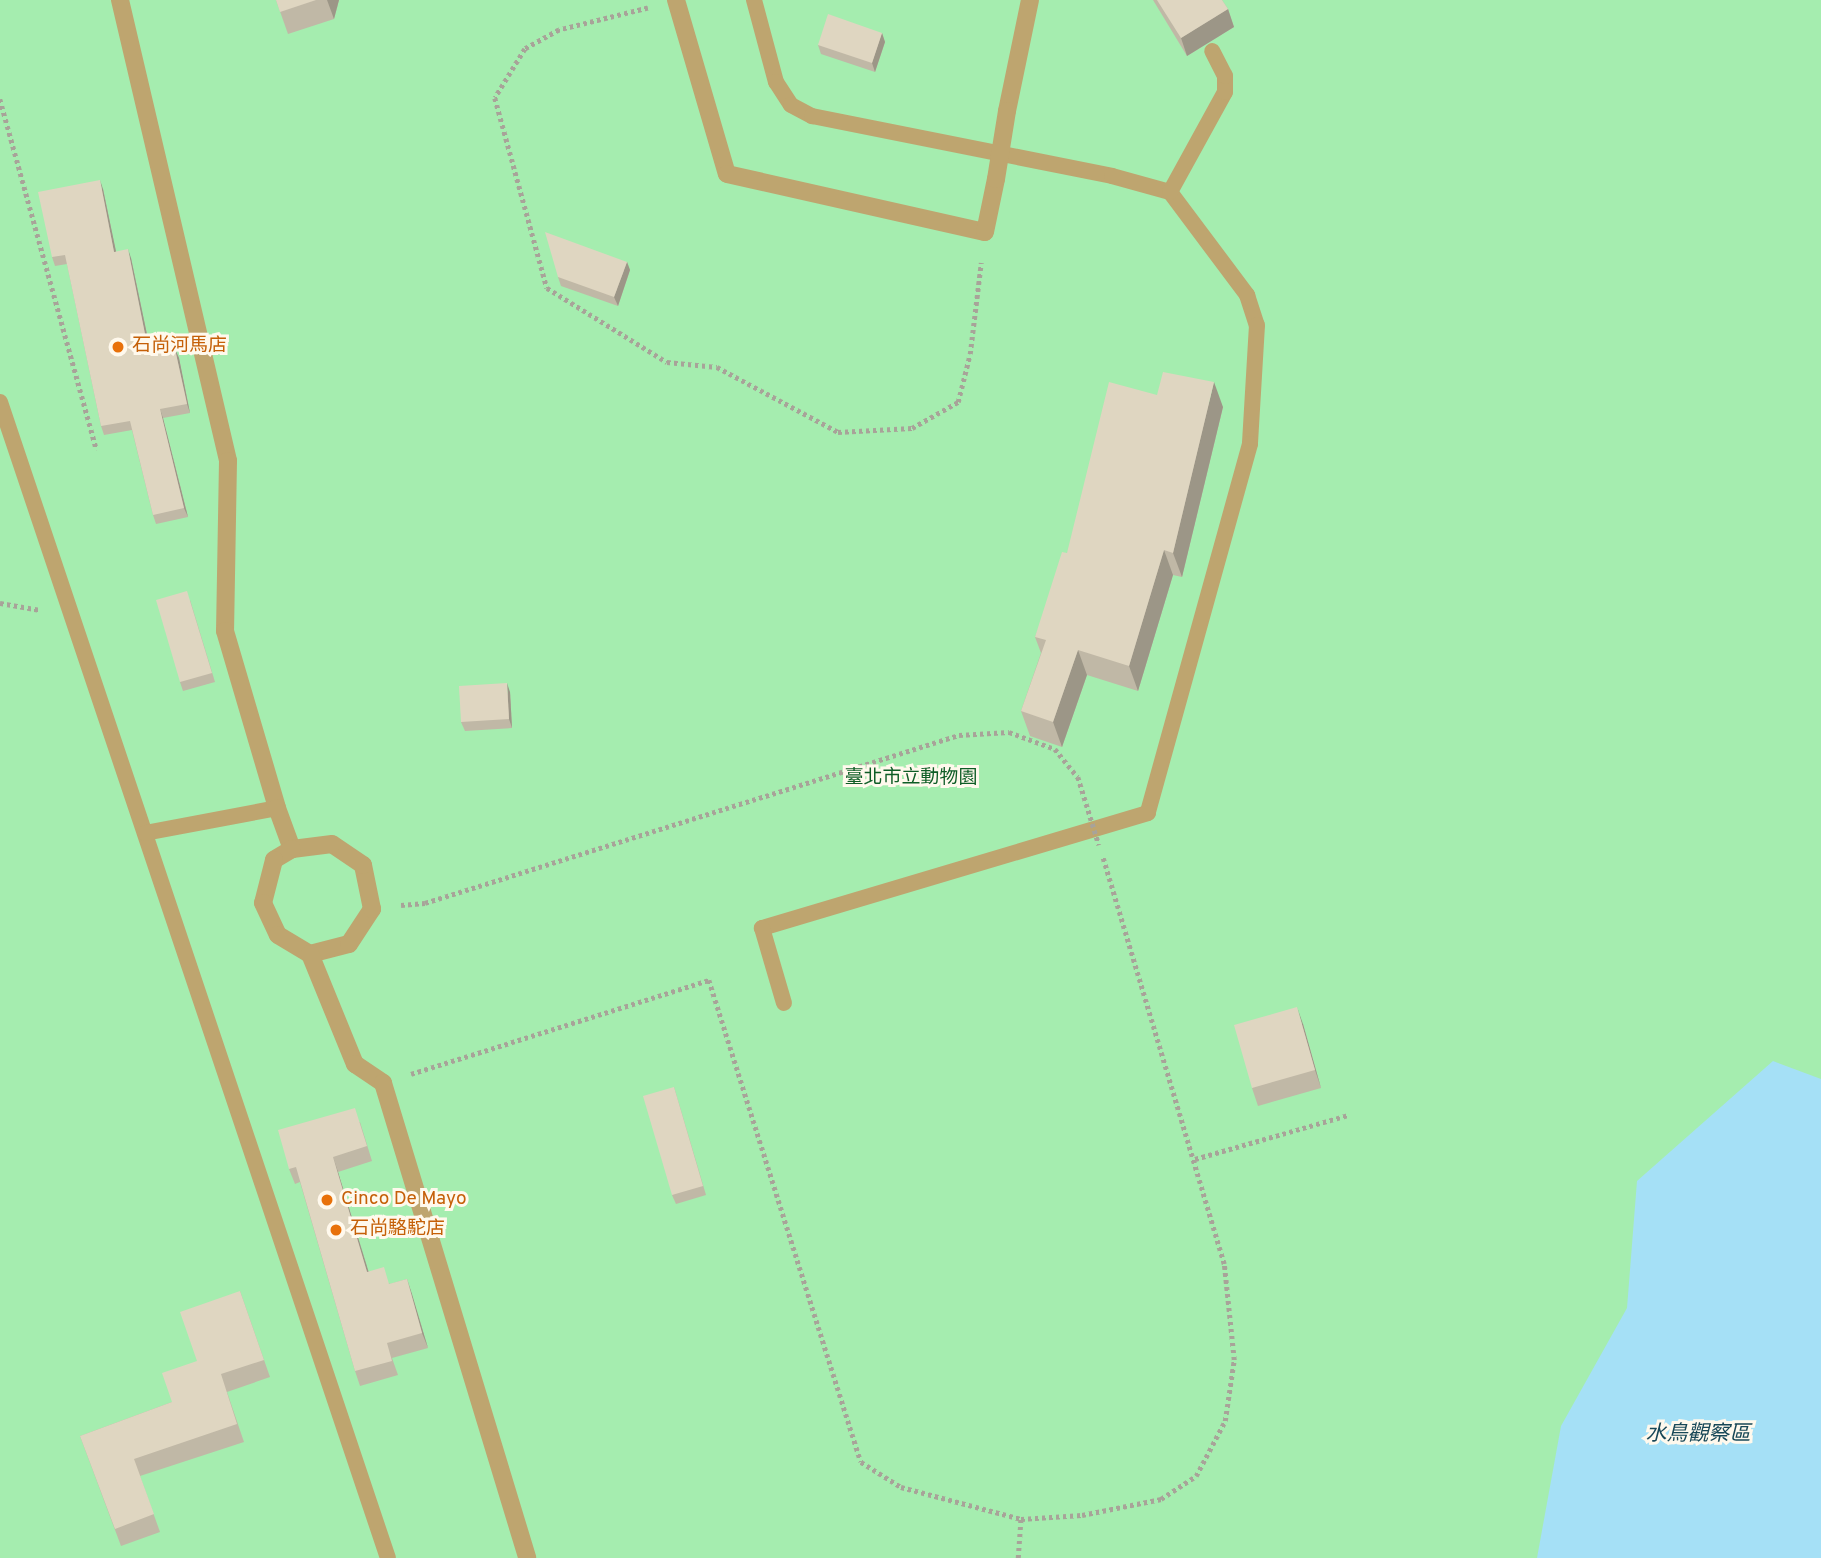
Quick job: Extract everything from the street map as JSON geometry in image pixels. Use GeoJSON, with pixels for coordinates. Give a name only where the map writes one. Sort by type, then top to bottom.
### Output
{"type":"FeatureCollection","features":[{"type":"Feature","properties":{"kind":"street"},"geometry":{"type":"LineString","coordinates":[[120,0],[228,461],[225,631],[277,808],[292,849]]}},
{"type":"Feature","properties":{"kind":"street"},"geometry":{"type":"LineString","coordinates":[[676,0],[727,174],[985,232],[1030,0]]}},
{"type":"Feature","properties":{"kind":"street"},"geometry":{"type":"LineString","coordinates":[[310,954],[349,944],[372,909],[363,865],[332,845],[292,849],[274,860],[263,903],[278,935],[310,954],[355,1064],[383,1083],[527,1558]]}},
{"type":"Feature","properties":{"kind":"lane"},"geometry":{"type":"LineString","coordinates":[[754,0],[776,82],[791,105],[812,116],[1112,176],[1170,192],[1247,295],[1257,325],[1250,444],[1148,813],[762,928],[784,1003]]}},
{"type":"Feature","properties":{"kind":"lane"},"geometry":{"type":"LineString","coordinates":[[1170,192],[1225,92],[1225,76],[1212,51]]}},
{"type":"Feature","properties":{"kind":"lane"},"geometry":{"type":"LineString","coordinates":[[0,402],[388,1558]]}},
{"type":"Feature","properties":{"kind":"lane"},"geometry":{"type":"LineString","coordinates":[[145,833],[277,808]]}},
{"type":"Feature","properties":{"kind":"path"},"geometry":{"type":"LineString","coordinates":[[676,0],[559,30],[525,50],[495,98],[547,288],[667,362],[717,367],[838,432],[912,428],[958,402],[970,354],[985,232]]}},
{"type":"Feature","properties":{"kind":"path"},"geometry":{"type":"LineString","coordinates":[[0,99],[97,450]]}},
{"type":"Feature","properties":{"kind":"path"},"geometry":{"type":"LineString","coordinates":[[372,909],[425,903],[959,734],[1009,732],[1055,748],[1078,777],[1224,1264],[1234,1360],[1224,1421],[1196,1476],[1161,1499],[1082,1515],[1021,1519],[901,1487],[861,1462],[709,980],[383,1083]]}},
{"type":"Feature","properties":{"kind":"path"},"geometry":{"type":"LineString","coordinates":[[1195,1160],[1348,1115]]}},
{"type":"Feature","properties":{"kind":"path"},"geometry":{"type":"LineString","coordinates":[[1018,1558],[1021,1519]]}},
{"type":"Feature","properties":{"kind":"green space","name":"臺北市立動物園"},"geometry":{"type":"Polygon","coordinates":[[[0,0],[1821,0],[1821,1558],[0,1558],[0,0]]]}},
{"type":"Feature","properties":{"kind":"water","name":"水鳥觀察區"},"geometry":{"type":"Polygon","coordinates":[[[1773,1061],[1821,1079],[1821,1558],[1537,1558],[1561,1426],[1627,1308],[1637,1181],[1773,1061]]]}},
{"type":"Feature","properties":{"kind":"building"},"geometry":{"type":"Polygon","coordinates":[[[276,0],[316,0],[280,12],[276,0]]]}},
{"type":"Feature","properties":{"kind":"building"},"geometry":{"type":"Polygon","coordinates":[[[1157,0],[1222,0],[1228,9],[1181,38],[1157,0]]]}},
{"type":"Feature","properties":{"kind":"building"},"geometry":{"type":"Polygon","coordinates":[[[828,14],[882,33],[872,63],[818,45],[828,14]]]}},
{"type":"Feature","properties":{"kind":"building"},"geometry":{"type":"Polygon","coordinates":[[[100,180],[114,252],[128,249],[149,354],[175,349],[187,404],[160,409],[184,508],[153,515],[130,421],[101,426],[65,255],[52,257],[38,192],[100,180]]]}},
{"type":"Feature","properties":{"kind":"building"},"geometry":{"type":"Polygon","coordinates":[[[545,232],[627,262],[614,297],[558,277],[545,232]]]}},
{"type":"Feature","properties":{"kind":"building"},"geometry":{"type":"Polygon","coordinates":[[[1163,372],[1214,382],[1173,553],[1164,550],[1129,666],[1078,650],[1053,722],[1021,711],[1046,640],[1035,637],[1062,552],[1067,553],[1109,382],[1157,395],[1163,372]]]}},
{"type":"Feature","properties":{"kind":"building"},"geometry":{"type":"Polygon","coordinates":[[[187,591],[212,673],[180,682],[156,600],[187,591]]]}},
{"type":"Feature","properties":{"kind":"building"},"geometry":{"type":"Polygon","coordinates":[[[507,683],[509,719],[461,722],[459,686],[507,683]]]}},
{"type":"Feature","properties":{"kind":"building"},"geometry":{"type":"Polygon","coordinates":[[[1297,1007],[1315,1070],[1252,1088],[1234,1025],[1297,1007]]]}},
{"type":"Feature","properties":{"kind":"building"},"geometry":{"type":"Polygon","coordinates":[[[674,1087],[703,1186],[672,1195],[643,1096],[674,1087]]]}},
{"type":"Feature","properties":{"kind":"building"},"geometry":{"type":"Polygon","coordinates":[[[355,1108],[367,1146],[333,1157],[367,1272],[384,1267],[389,1284],[407,1279],[422,1333],[387,1343],[392,1361],[355,1371],[296,1167],[289,1169],[278,1130],[355,1108]]]}},
{"type":"Feature","properties":{"kind":"building"},"geometry":{"type":"Polygon","coordinates":[[[240,1291],[264,1360],[221,1374],[237,1424],[134,1459],[154,1514],[115,1529],[80,1436],[172,1402],[162,1373],[197,1361],[180,1312],[240,1291]]]}},
{"type":"Feature","properties":{"kind":"place","name":"石尚河馬店"},"geometry":{"type":"Point","coordinates":[118,347]}},
{"type":"Feature","properties":{"kind":"place","name":"Cinco De Mayo"},"geometry":{"type":"Point","coordinates":[327,1200]}},
{"type":"Feature","properties":{"kind":"place","name":"石尚駱駝店"},"geometry":{"type":"Point","coordinates":[336,1230]}}]}
